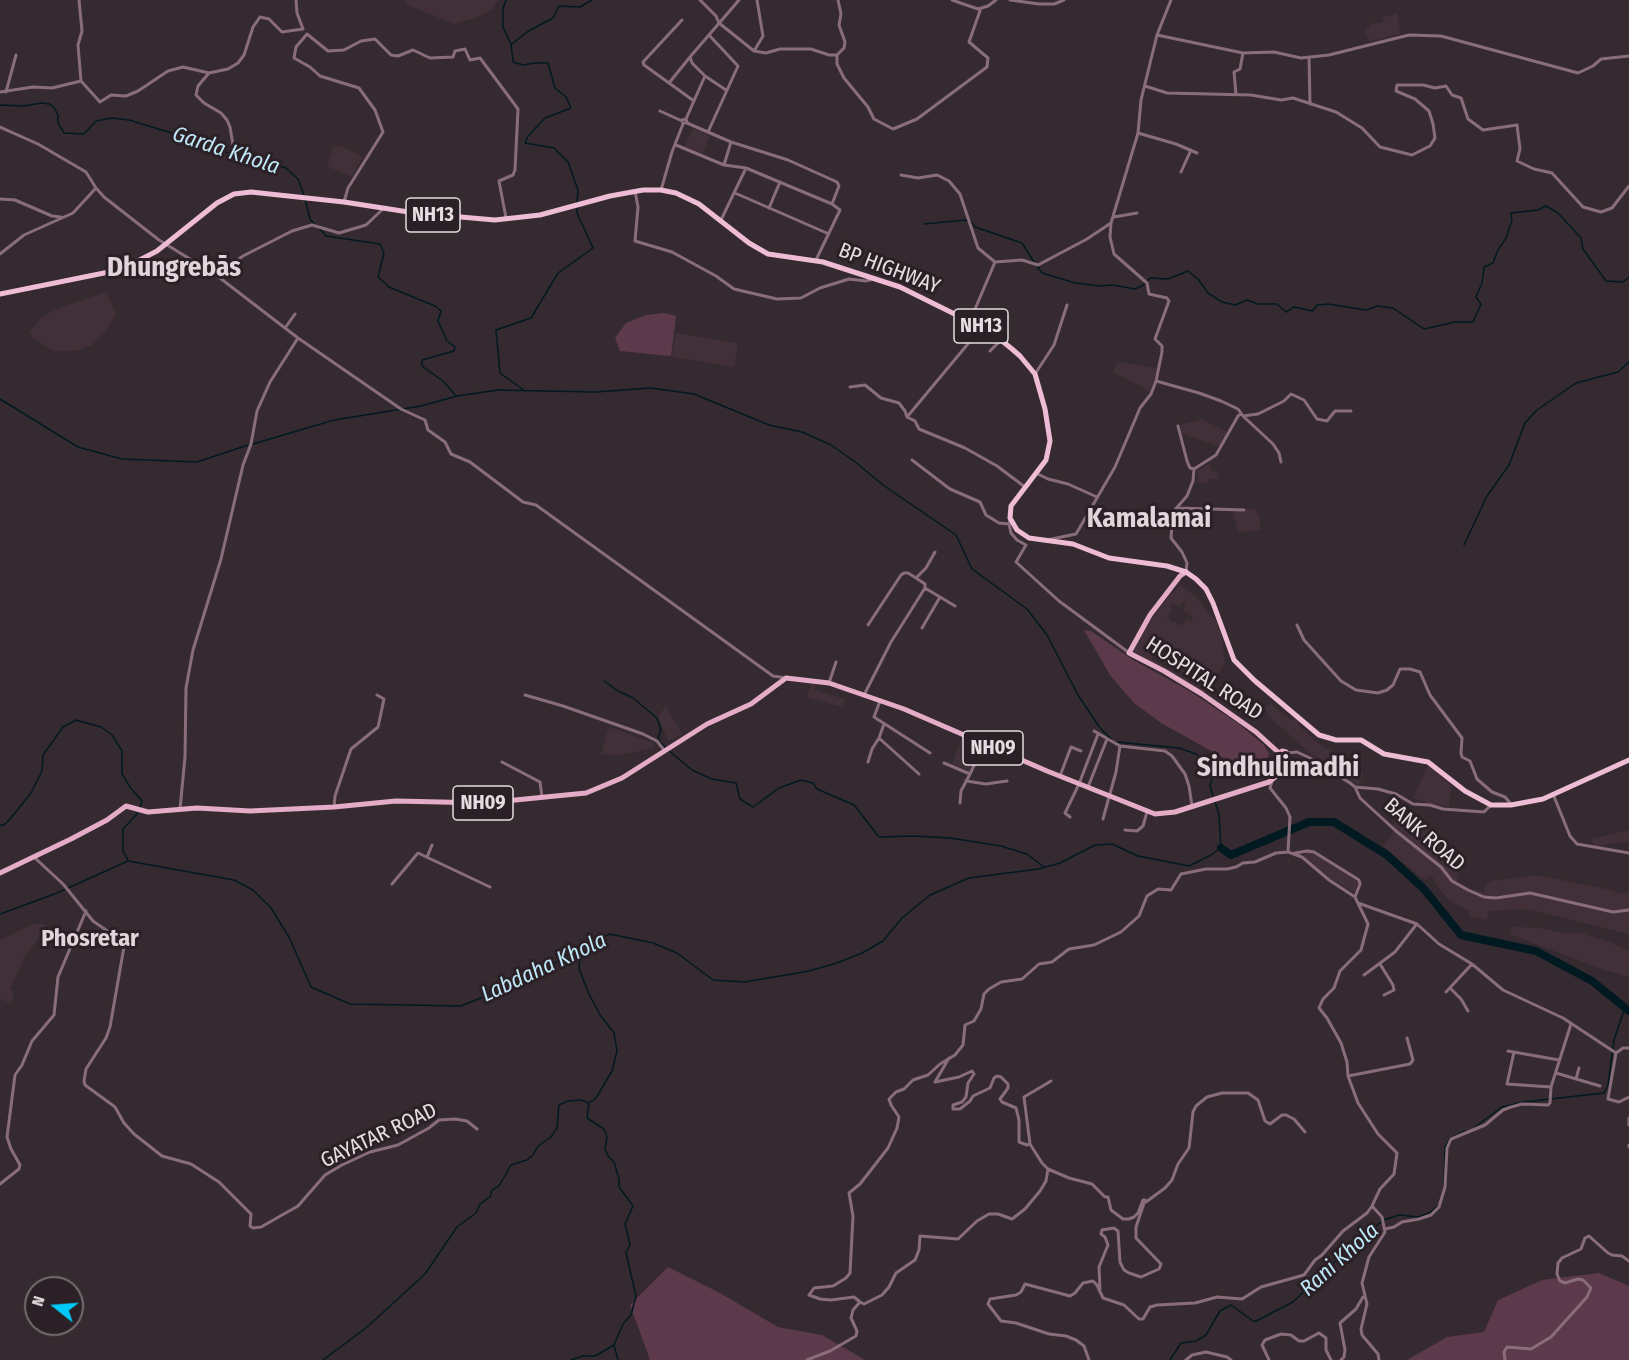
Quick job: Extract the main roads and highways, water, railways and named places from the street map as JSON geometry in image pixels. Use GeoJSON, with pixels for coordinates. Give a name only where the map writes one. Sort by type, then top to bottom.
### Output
{"type":"FeatureCollection","features":[{"type":"Feature","properties":{"kind":"highway","name":"BP HIGHWAY"},"geometry":{"type":"LineString","coordinates":[[0,294],[109,272],[139,261],[166,244],[222,199],[245,192],[344,202],[415,213],[495,220],[556,211],[635,191],[661,190],[689,198],[768,254],[816,261],[878,278],[919,295],[982,327],[1001,340],[1020,356],[1035,374],[1045,409],[1050,441],[1046,460],[1011,507],[1009,521],[1022,535],[1072,544],[1108,558],[1167,566],[1186,572]]}},
{"type":"Feature","properties":{"kind":"highway"},"geometry":{"type":"LineString","coordinates":[[1186,572],[1206,589],[1234,660],[1247,675],[1319,735],[1336,740],[1361,740],[1384,754],[1428,762],[1465,791],[1491,805],[1511,805],[1543,799],[1629,760]]}},
{"type":"Feature","properties":{"kind":"main road","name":"HOSPITAL ROAD"},"geometry":{"type":"LineString","coordinates":[[1186,572],[1180,576],[1150,615],[1130,653],[1202,694],[1256,732],[1279,753]]}},
{"type":"Feature","properties":{"kind":"main road","name":"NH09"},"geometry":{"type":"LineString","coordinates":[[0,873],[35,858],[106,820],[126,806],[148,812],[180,809],[250,811],[396,801],[485,803],[586,793],[622,778],[707,724],[751,704],[786,678],[829,683],[880,700],[1079,784],[1155,813],[1175,812],[1272,781],[1280,773],[1282,760]]}},
{"type":"Feature","properties":{"kind":"main road"},"geometry":{"type":"LineString","coordinates":[[1283,750],[1287,753],[1287,759],[1278,758],[1279,753],[1283,750]]}},
{"type":"Feature","properties":{"kind":"waterway"},"geometry":{"type":"LineString","coordinates":[[506,0],[503,8],[503,27],[511,44],[513,62],[523,65],[548,63],[555,88],[566,97],[571,108],[545,118],[528,136],[525,143],[554,148],[568,162],[578,190],[577,203]]}},
{"type":"Feature","properties":{"kind":"waterway"},"geometry":{"type":"LineString","coordinates":[[512,44],[527,32],[553,18],[559,6],[580,7],[592,0]]}},
{"type":"Feature","properties":{"kind":"waterway","name":"Garda Khola"},"geometry":{"type":"LineString","coordinates":[[0,105],[50,104],[58,115],[58,123],[64,133],[84,134],[96,121],[112,118],[129,120],[204,143],[233,155],[249,156],[286,168],[298,179],[304,195]]}},
{"type":"Feature","properties":{"kind":"waterway","name":"Garda Khola"},"geometry":{"type":"LineString","coordinates":[[305,199],[310,219],[315,225]]}},
{"type":"Feature","properties":{"kind":"waterway"},"geometry":{"type":"LineString","coordinates":[[1037,266],[1042,273],[1075,283],[1135,289],[1150,278],[1168,279],[1188,271],[1198,279],[1208,293],[1222,302],[1235,305],[1247,300],[1258,304],[1277,304],[1286,312],[1294,307],[1313,311],[1317,305],[1328,304],[1366,310],[1377,306],[1393,308],[1424,329],[1455,322],[1473,322],[1481,304],[1476,297],[1482,283],[1484,267],[1493,263],[1506,238],[1512,220],[1511,213],[1538,210],[1546,206],[1558,213],[1581,238],[1583,249],[1606,281],[1623,282],[1629,277]]}},
{"type":"Feature","properties":{"kind":"waterway"},"geometry":{"type":"LineString","coordinates":[[525,391],[500,373],[496,330],[531,318],[558,273],[593,248],[577,213],[577,208]]}},
{"type":"Feature","properties":{"kind":"waterway"},"geometry":{"type":"LineString","coordinates":[[924,224],[966,220],[975,227],[1022,243],[1034,262]]}},
{"type":"Feature","properties":{"kind":"waterway","name":"Garda Khola"},"geometry":{"type":"LineString","coordinates":[[319,228],[326,236],[380,244],[384,253],[378,277],[389,287],[435,306],[441,311],[438,321],[447,341],[455,347],[454,351],[422,360],[422,366],[444,382],[456,396]]}},
{"type":"Feature","properties":{"kind":"waterway"},"geometry":{"type":"LineString","coordinates":[[1464,545],[1487,496],[1509,465],[1525,423],[1537,410],[1576,383],[1618,372],[1629,362]]}},
{"type":"Feature","properties":{"kind":"waterway"},"geometry":{"type":"LineString","coordinates":[[253,444],[334,420],[421,406],[457,396],[498,390],[595,392],[651,388],[694,394],[769,425],[802,432],[831,445],[883,485],[956,535],[972,569],[1027,609],[1047,635],[1078,695],[1100,728],[1112,740]]}},
{"type":"Feature","properties":{"kind":"waterway"},"geometry":{"type":"LineString","coordinates":[[0,399],[78,447],[122,459],[197,462],[248,445]]}},
{"type":"Feature","properties":{"kind":"waterway"},"geometry":{"type":"LineString","coordinates":[[604,681],[633,698],[657,718],[661,730],[658,737],[665,747]]}},
{"type":"Feature","properties":{"kind":"waterway"},"geometry":{"type":"LineString","coordinates":[[0,825],[4,825],[10,819],[31,793],[42,771],[43,755],[63,727],[76,720],[101,727],[112,735],[122,751],[122,774],[142,801],[140,808]]}},
{"type":"Feature","properties":{"kind":"waterway"},"geometry":{"type":"LineString","coordinates":[[1117,742],[1179,748],[1196,754],[1215,770],[1210,785],[1213,796]]}},
{"type":"Feature","properties":{"kind":"waterway"},"geometry":{"type":"LineString","coordinates":[[668,750],[692,770],[712,779],[736,783],[740,799],[753,807],[779,788],[801,780],[813,783],[817,789],[854,805],[879,837],[950,838],[1001,846],[1027,854],[1044,867]]}},
{"type":"Feature","properties":{"kind":"waterway","name":"Labdaha Khola"},"geometry":{"type":"LineString","coordinates":[[128,861],[234,880],[253,890],[271,908],[289,937],[311,987],[350,1004],[461,1006],[513,985],[551,966],[581,946],[610,934],[653,943],[677,953],[713,980],[745,982],[809,971],[862,953],[883,941],[902,918],[930,895],[969,878],[1038,869],[1060,863],[1095,845],[1112,844],[1138,856],[1189,866],[1221,848],[1219,815],[1215,801]]}},
{"type":"Feature","properties":{"kind":"waterway"},"geometry":{"type":"LineString","coordinates":[[128,860],[123,851],[123,829],[138,813]]}},
{"type":"Feature","properties":{"kind":"waterway"},"geometry":{"type":"LineString","coordinates":[[1221,848],[1231,855],[1309,822],[1334,822],[1387,855],[1424,889],[1461,935],[1536,951],[1592,981],[1629,1011]]}},
{"type":"Feature","properties":{"kind":"waterway"},"geometry":{"type":"LineString","coordinates":[[0,914],[57,893],[128,861]]}},
{"type":"Feature","properties":{"kind":"waterway"},"geometry":{"type":"LineString","coordinates":[[581,946],[579,968],[600,1015],[614,1033],[617,1051],[612,1071],[596,1098],[589,1103],[587,1118],[604,1129],[607,1137],[605,1149],[614,1162],[619,1187],[633,1206],[625,1224],[630,1244],[626,1253],[636,1296],[631,1315],[623,1324],[614,1345],[618,1360]]}},
{"type":"Feature","properties":{"kind":"waterway","name":"Rani Khola"},"geometry":{"type":"LineString","coordinates":[[1475,1127],[1502,1107],[1524,1102],[1604,1093],[1608,1085],[1614,1040],[1625,1007]]}},
{"type":"Feature","properties":{"kind":"waterway"},"geometry":{"type":"LineString","coordinates":[[323,1360],[366,1328],[425,1274],[457,1227],[476,1213],[480,1204],[490,1197],[492,1190],[499,1186],[511,1165],[527,1160],[538,1146],[551,1137],[557,1128],[559,1105],[568,1101],[581,1100],[589,1103]]}},
{"type":"Feature","properties":{"kind":"waterway","name":"Rani Khola"},"geometry":{"type":"LineString","coordinates":[[1444,1187],[1445,1147],[1450,1138],[1465,1131]]}},
{"type":"Feature","properties":{"kind":"waterway","name":"Rani Khola"},"geometry":{"type":"LineString","coordinates":[[1170,1360],[1181,1343],[1196,1341],[1206,1335],[1220,1311],[1231,1305],[1256,1321],[1293,1302],[1357,1240],[1384,1220],[1399,1215],[1419,1217],[1438,1206]]}},
{"type":"Feature","properties":{"kind":"waterway"},"geometry":{"type":"LineString","coordinates":[[571,1360],[583,1356],[595,1356],[614,1345]]}},
{"type":"Feature","properties":{"kind":"district","name":"Dhungrebās"},"geometry":{"type":"Point","coordinates":[174,268]}},
{"type":"Feature","properties":{"kind":"district","name":"Kamalamai"},"geometry":{"type":"Point","coordinates":[1149,519]}},
{"type":"Feature","properties":{"kind":"district","name":"Sindhulimadhi"},"geometry":{"type":"Point","coordinates":[1278,768]}},
{"type":"Feature","properties":{"kind":"district","name":"Phosretar"},"geometry":{"type":"Point","coordinates":[90,939]}}]}
